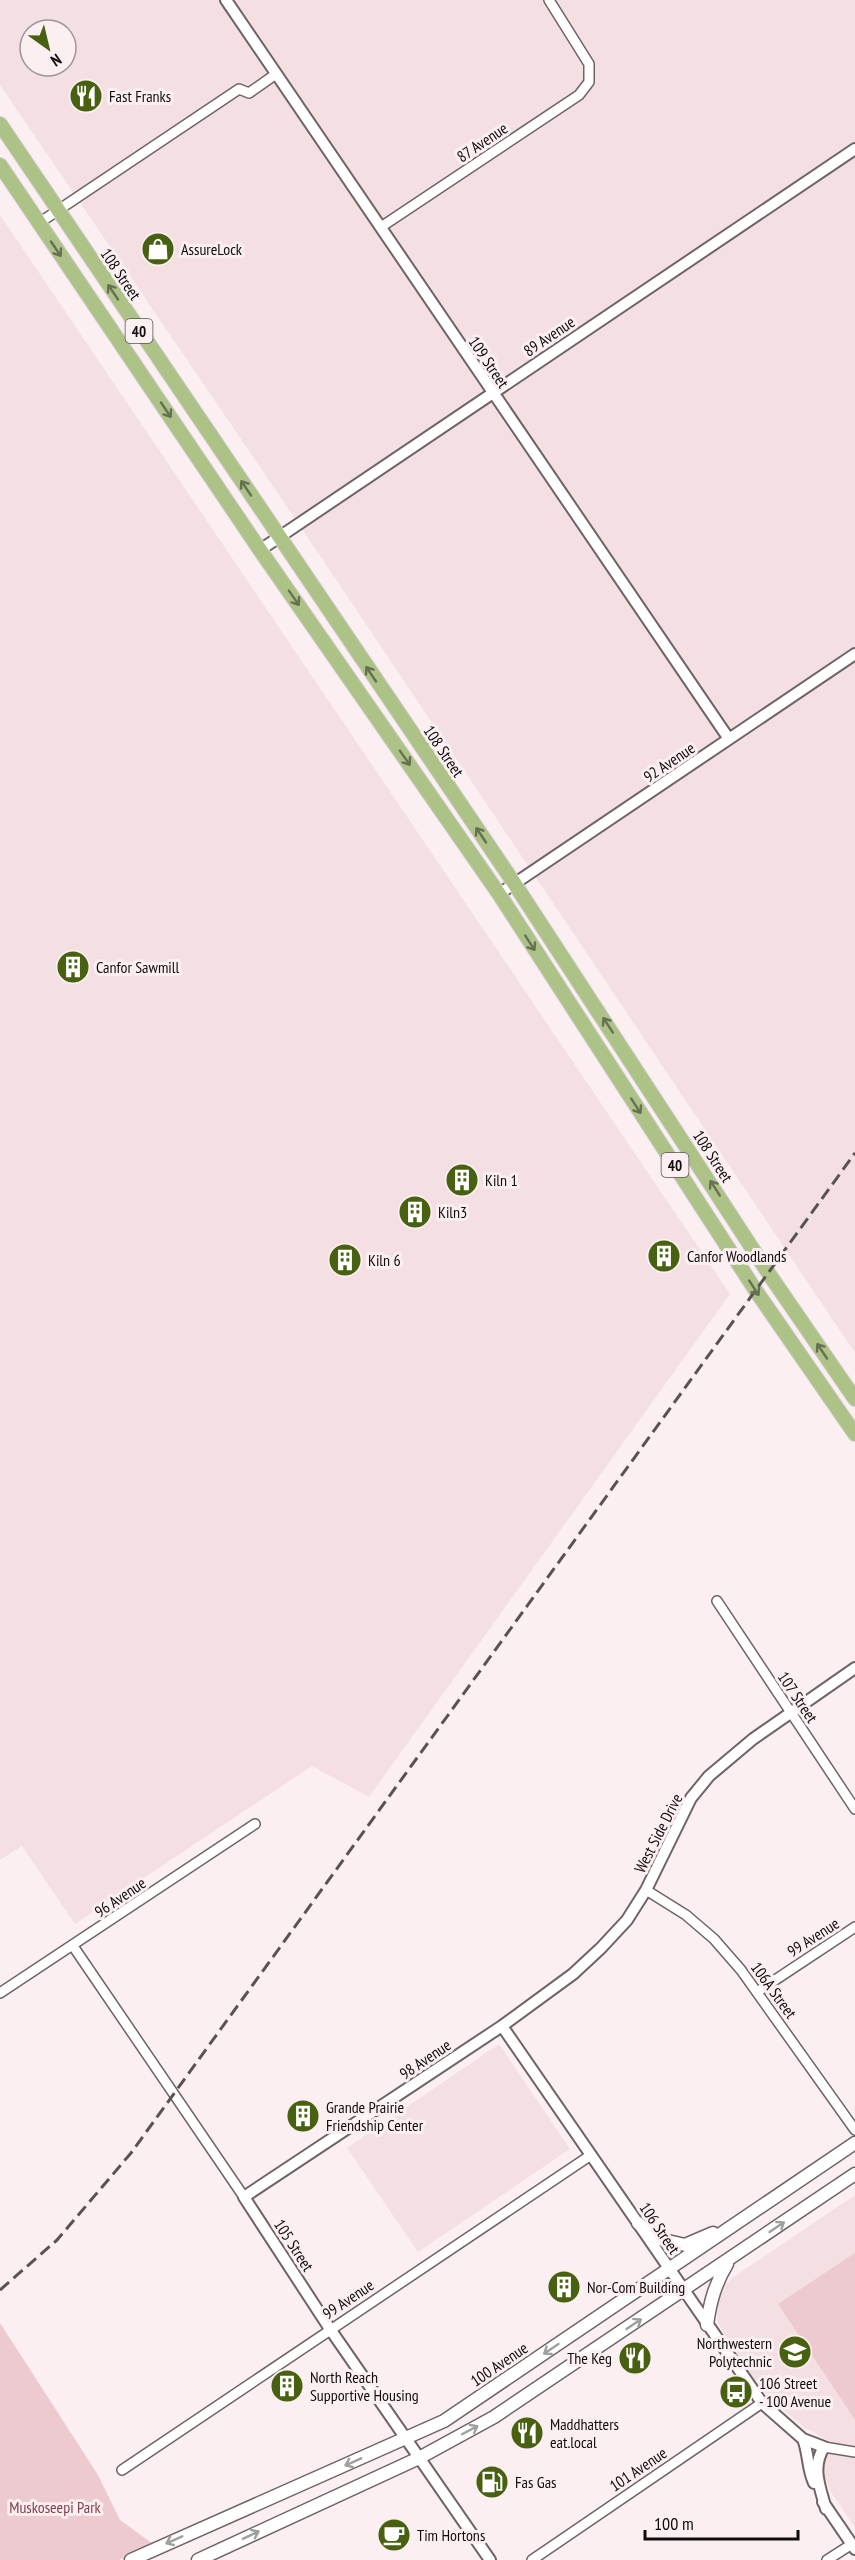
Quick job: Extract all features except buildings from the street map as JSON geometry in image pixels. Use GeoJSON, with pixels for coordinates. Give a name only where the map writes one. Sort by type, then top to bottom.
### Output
{"type":"FeatureCollection","features":[{"type":"Feature","properties":{"kind":"main road","name":"108 Street"},"geometry":{"type":"LineString","coordinates":[[0,124],[514,883],[769,1274],[855,1399]]}},
{"type":"Feature","properties":{"kind":"main road","name":"40"},"geometry":{"type":"LineString","coordinates":[[0,165],[260,550],[499,894],[756,1291],[855,1434]]}},
{"type":"Feature","properties":{"kind":"main road","name":"100 Avenue"},"geometry":{"type":"LineString","coordinates":[[131,2560],[444,2421],[855,2143]]}},
{"type":"Feature","properties":{"kind":"main road"},"geometry":{"type":"LineString","coordinates":[[198,2560],[419,2458],[494,2417],[855,2174]]}},
{"type":"Feature","properties":{"kind":"main road"},"geometry":{"type":"LineString","coordinates":[[638,2223],[659,2239],[685,2245],[739,2222]]}},
{"type":"Feature","properties":{"kind":"main road"},"geometry":{"type":"LineString","coordinates":[[707,2325],[716,2283],[729,2260]]}},
{"type":"Feature","properties":{"kind":"street","name":"109 Street"},"geometry":{"type":"LineString","coordinates":[[226,0],[729,740]]}},
{"type":"Feature","properties":{"kind":"street","name":"87 Avenue"},"geometry":{"type":"LineString","coordinates":[[381,227],[579,95],[589,82],[591,73],[589,64],[578,43],[549,0]]}},
{"type":"Feature","properties":{"kind":"street"},"geometry":{"type":"LineString","coordinates":[[39,223],[239,90],[249,93],[276,74]]}},
{"type":"Feature","properties":{"kind":"street","name":"89 Avenue"},"geometry":{"type":"LineString","coordinates":[[260,550],[491,392],[855,149]]}},
{"type":"Feature","properties":{"kind":"street","name":"92 Avenue"},"geometry":{"type":"LineString","coordinates":[[499,894],[855,654]]}},
{"type":"Feature","properties":{"kind":"street","name":"107 Street"},"geometry":{"type":"LineString","coordinates":[[717,1601],[855,1809]]}},
{"type":"Feature","properties":{"kind":"street","name":"West Side Drive"},"geometry":{"type":"LineString","coordinates":[[502,2025],[573,1974],[602,1948],[627,1920],[646,1890],[692,1798],[709,1776],[753,1739],[855,1668]]}},
{"type":"Feature","properties":{"kind":"street","name":"96 Avenue"},"geometry":{"type":"LineString","coordinates":[[0,1993],[73,1947],[255,1824]]}},
{"type":"Feature","properties":{"kind":"street","name":"106A Street"},"geometry":{"type":"LineString","coordinates":[[646,1890],[686,1915],[714,1939],[757,1992],[855,2130]]}},
{"type":"Feature","properties":{"kind":"street","name":"99 Avenue"},"geometry":{"type":"LineString","coordinates":[[757,1992],[855,1927]]}},
{"type":"Feature","properties":{"kind":"street","name":"105 Street"},"geometry":{"type":"LineString","coordinates":[[73,1947],[330,2329],[490,2560]]}},
{"type":"Feature","properties":{"kind":"street","name":"106 Street"},"geometry":{"type":"LineString","coordinates":[[502,2025],[762,2403],[803,2439],[824,2447]]}},
{"type":"Feature","properties":{"kind":"street","name":"98 Avenue"},"geometry":{"type":"LineString","coordinates":[[244,2198],[502,2025]]}},
{"type":"Feature","properties":{"kind":"street","name":"99 Avenue"},"geometry":{"type":"LineString","coordinates":[[122,2470],[591,2154]]}},
{"type":"Feature","properties":{"kind":"street","name":"101 Avenue"},"geometry":{"type":"LineString","coordinates":[[532,2560],[762,2403]]}},
{"type":"Feature","properties":{"kind":"street"},"geometry":{"type":"LineString","coordinates":[[803,2439],[808,2451],[808,2470],[826,2509],[853,2546],[827,2560]]}},
{"type":"Feature","properties":{"kind":"street"},"geometry":{"type":"LineString","coordinates":[[826,2509],[816,2473],[819,2456],[824,2447],[855,2452]]}},
{"type":"Feature","properties":{"kind":"shaded area"},"geometry":{"type":"Polygon","coordinates":[[[0,0],[855,0],[855,1353],[298,523],[0,85],[0,0]]]}},
{"type":"Feature","properties":{"kind":"shaded area"},"geometry":{"type":"Polygon","coordinates":[[[0,215],[730,1294],[369,1797],[312,1766],[75,1924],[22,1846],[0,1860],[0,215]]]}},
{"type":"Feature","properties":{"kind":"shaded area"},"geometry":{"type":"Polygon","coordinates":[[[499,2044],[570,2149],[418,2252],[347,2148],[499,2044]]]}},
{"type":"Feature","properties":{"kind":"shaded area","name":"Northwestern Polytechnic"},"geometry":{"type":"Polygon","coordinates":[[[855,2195],[855,2527],[830,2491],[823,2472],[828,2440],[805,2428],[769,2398],[744,2367],[726,2338],[717,2321],[717,2310],[723,2287],[732,2278],[855,2195]]]}},
{"type":"Feature","properties":{"kind":"green space"},"geometry":{"type":"Polygon","coordinates":[[[855,2253],[855,2420],[778,2304],[855,2253]]]}},
{"type":"Feature","properties":{"kind":"green space","name":"Muskoseepi Park"},"geometry":{"type":"Polygon","coordinates":[[[0,2323],[98,2475],[120,2520],[152,2543],[119,2560],[0,2560],[0,2323]]]}},
{"type":"Feature","properties":{"kind":"railway"},"geometry":{"type":"LineString","coordinates":[[0,2290],[57,2240],[131,2153],[855,1153]]}},
{"type":"Feature","properties":{"kind":"place","name":"Fast Franks"},"geometry":{"type":"Point","coordinates":[86,96]}},
{"type":"Feature","properties":{"kind":"place","name":"AssureLock"},"geometry":{"type":"Point","coordinates":[158,249]}},
{"type":"Feature","properties":{"kind":"place","name":"Canfor Sawmill"},"geometry":{"type":"Point","coordinates":[73,967]}},
{"type":"Feature","properties":{"kind":"place","name":"Kiln 1"},"geometry":{"type":"Point","coordinates":[462,1180]}},
{"type":"Feature","properties":{"kind":"place","name":"Kiln3"},"geometry":{"type":"Point","coordinates":[415,1212]}},
{"type":"Feature","properties":{"kind":"place","name":"Canfor Woodlands"},"geometry":{"type":"Point","coordinates":[664,1256]}},
{"type":"Feature","properties":{"kind":"place","name":"Kiln 6"},"geometry":{"type":"Point","coordinates":[345,1260]}},
{"type":"Feature","properties":{"kind":"place","name":"Grande Prairie Friendship Center"},"geometry":{"type":"Point","coordinates":[303,2116]}},
{"type":"Feature","properties":{"kind":"place","name":"Nor-Com Building"},"geometry":{"type":"Point","coordinates":[564,2287]}},
{"type":"Feature","properties":{"kind":"place","name":"Northwestern Polytechnic"},"geometry":{"type":"Point","coordinates":[795,2352]}},
{"type":"Feature","properties":{"kind":"place","name":"The Keg"},"geometry":{"type":"Point","coordinates":[635,2358]}},
{"type":"Feature","properties":{"kind":"place","name":"North Reach Supportive Housing"},"geometry":{"type":"Point","coordinates":[287,2386]}},
{"type":"Feature","properties":{"kind":"place","name":"106 Street - 100 Avenue"},"geometry":{"type":"Point","coordinates":[736,2392]}},
{"type":"Feature","properties":{"kind":"place","name":"Maddhatters eat.local"},"geometry":{"type":"Point","coordinates":[527,2433]}},
{"type":"Feature","properties":{"kind":"place","name":"Fas Gas"},"geometry":{"type":"Point","coordinates":[492,2482]}},
{"type":"Feature","properties":{"kind":"place","name":"Tim Hortons"},"geometry":{"type":"Point","coordinates":[394,2535]}}]}
